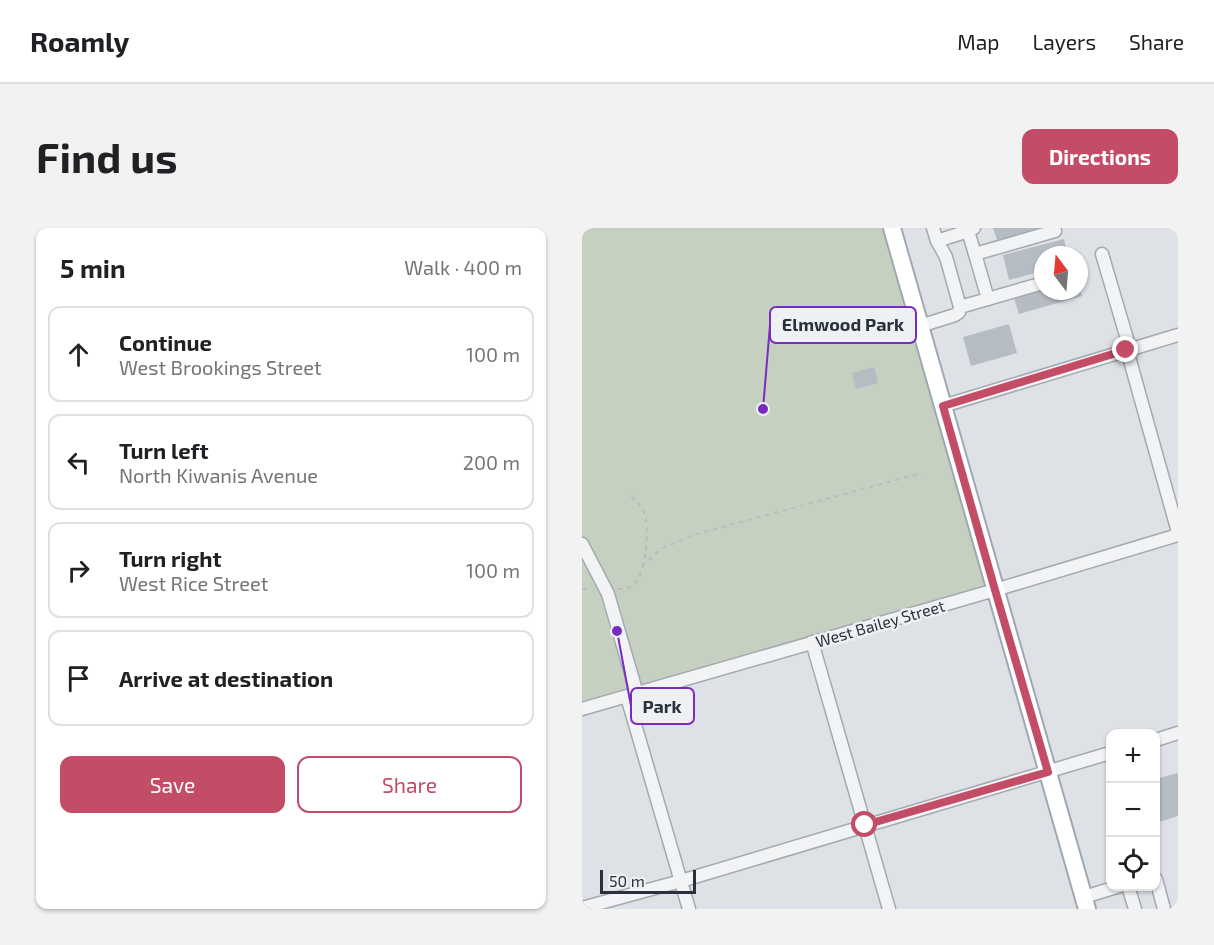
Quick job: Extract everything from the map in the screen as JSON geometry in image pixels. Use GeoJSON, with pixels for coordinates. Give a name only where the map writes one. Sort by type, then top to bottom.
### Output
{"type":"FeatureCollection","features":[{"type":"Feature","properties":{"kind":"main road"},"geometry":{"type":"LineString","coordinates":[[892,228],[1086,903]]}},
{"type":"Feature","properties":{"kind":"street"},"geometry":{"type":"LineString","coordinates":[[920,326],[955,315],[959,312],[960,307],[946,257],[933,228]]}},
{"type":"Feature","properties":{"kind":"street"},"geometry":{"type":"LineString","coordinates":[[937,241],[971,230],[975,254],[988,299]]}},
{"type":"Feature","properties":{"kind":"street"},"geometry":{"type":"LineString","coordinates":[[975,254],[1055,231]]}},
{"type":"Feature","properties":{"kind":"street"},"geometry":{"type":"LineString","coordinates":[[1102,254],[1178,534]]}},
{"type":"Feature","properties":{"kind":"street"},"geometry":{"type":"LineString","coordinates":[[960,307],[1034,286]]}},
{"type":"Feature","properties":{"kind":"street"},"geometry":{"type":"LineString","coordinates":[[943,406],[1178,334]]}},
{"type":"Feature","properties":{"kind":"street","name":"West Bailey Street"},"geometry":{"type":"LineString","coordinates":[[582,709],[995,590],[1178,534]]}},
{"type":"Feature","properties":{"kind":"street"},"geometry":{"type":"LineString","coordinates":[[582,544],[608,594],[632,695],[689,909]]}},
{"type":"Feature","properties":{"kind":"street"},"geometry":{"type":"LineString","coordinates":[[812,642],[889,909]]}},
{"type":"Feature","properties":{"kind":"street"},"geometry":{"type":"LineString","coordinates":[[1160,738],[1178,733]]}},
{"type":"Feature","properties":{"kind":"street"},"geometry":{"type":"LineString","coordinates":[[582,908],[681,881],[1106,754]]}},
{"type":"Feature","properties":{"kind":"street"},"geometry":{"type":"LineString","coordinates":[[1086,903],[1110,891]]}},
{"type":"Feature","properties":{"kind":"street"},"geometry":{"type":"LineString","coordinates":[[1129,891],[1134,909]]}},
{"type":"Feature","properties":{"kind":"street"},"geometry":{"type":"LineString","coordinates":[[1159,891],[1164,909]]}},
{"type":"Feature","properties":{"kind":"path"},"geometry":{"type":"LineString","coordinates":[[642,566],[661,549],[693,535],[922,473]]}},
{"type":"Feature","properties":{"kind":"path"},"geometry":{"type":"LineString","coordinates":[[582,589],[626,589],[633,585],[646,556],[647,524],[643,509],[628,494]]}},
{"type":"Feature","properties":{"kind":"green space"},"geometry":{"type":"Polygon","coordinates":[[[582,228],[891,228],[995,590],[582,711],[582,228]]]}},
{"type":"Feature","properties":{"kind":"building"},"geometry":{"type":"Polygon","coordinates":[[[993,228],[1037,228],[1037,229],[997,240],[993,228]]]}},
{"type":"Feature","properties":{"kind":"building"},"geometry":{"type":"Polygon","coordinates":[[[1064,239],[1066,246],[1037,246],[1064,239]]]}},
{"type":"Feature","properties":{"kind":"building"},"geometry":{"type":"Polygon","coordinates":[[[1034,247],[1034,273],[1009,280],[1003,255],[1034,247]]]}},
{"type":"Feature","properties":{"kind":"building"},"geometry":{"type":"Polygon","coordinates":[[[1034,292],[1034,300],[1068,300],[1019,314],[1014,298],[1034,292]]]}},
{"type":"Feature","properties":{"kind":"building"},"geometry":{"type":"Polygon","coordinates":[[[1009,324],[1017,353],[971,366],[963,337],[1009,324]]]}},
{"type":"Feature","properties":{"kind":"building"},"geometry":{"type":"Polygon","coordinates":[[[874,367],[878,383],[856,389],[852,373],[874,367]]]}},
{"type":"Feature","properties":{"kind":"building"},"geometry":{"type":"Polygon","coordinates":[[[1178,773],[1178,816],[1160,822],[1160,783],[1160,778],[1178,773]]]}},
{"type":"Feature","properties":{"kind":"place","name":"Elmwood Park"},"geometry":{"type":"Point","coordinates":[763,409]}},
{"type":"Feature","properties":{"kind":"place","name":"Park"},"geometry":{"type":"Point","coordinates":[617,631]}},
{"type":"Feature","properties":{"kind":"route"},"geometry":{"type":"LineString","coordinates":[[865,825],[1048,772],[943,406],[1126,350]]}}]}
